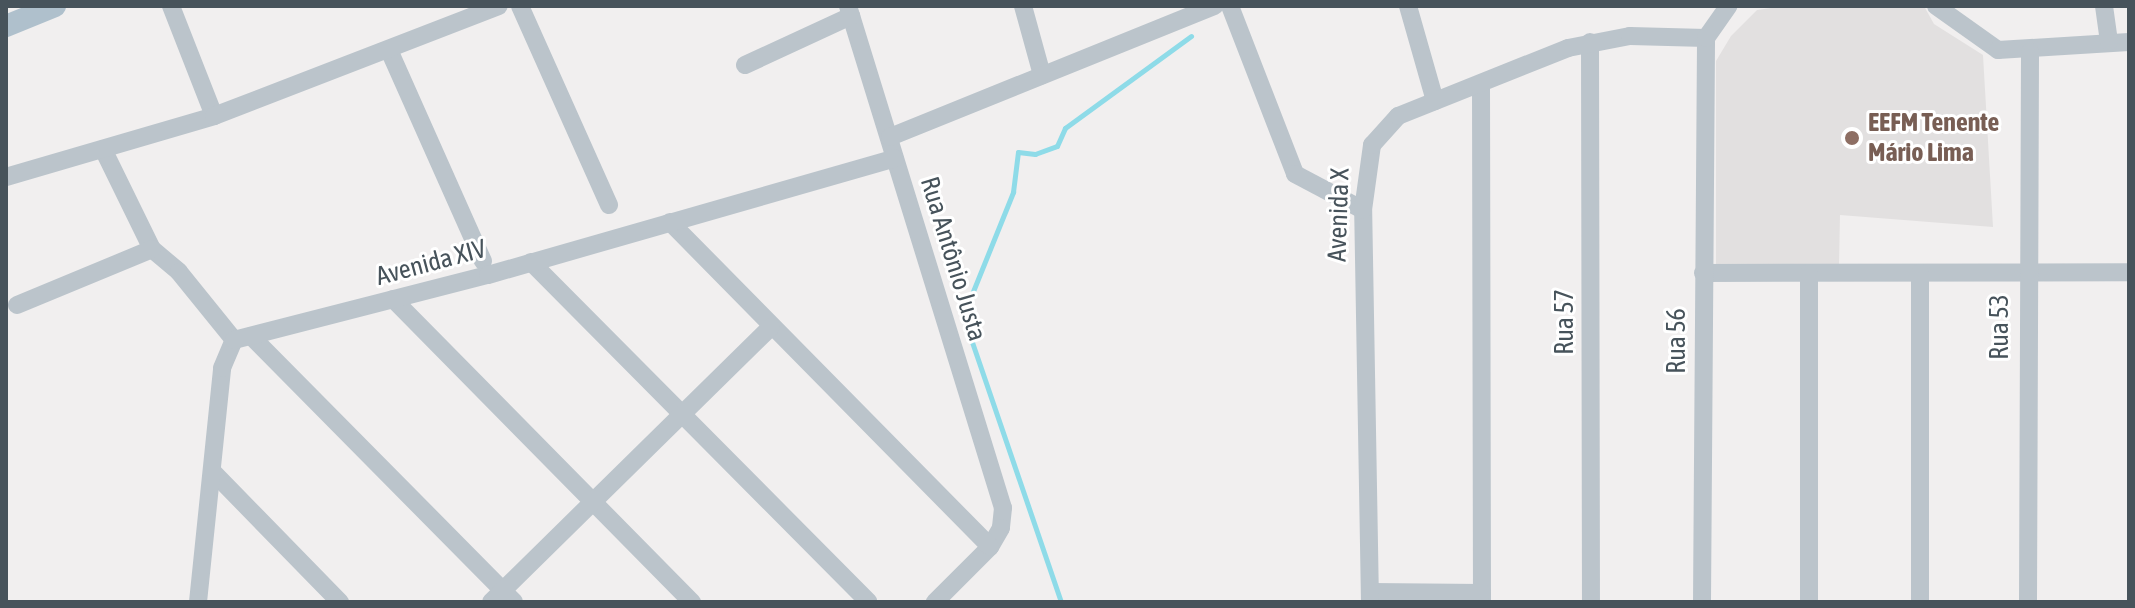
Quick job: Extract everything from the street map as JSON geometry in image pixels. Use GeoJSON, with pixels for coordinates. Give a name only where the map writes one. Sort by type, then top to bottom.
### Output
{"type":"FeatureCollection","features":[{"type":"Feature","properties":{"kind":"main road"},"geometry":{"type":"LineString","coordinates":[[6,26],[55,6]]}},
{"type":"Feature","properties":{"kind":"street"},"geometry":{"type":"LineString","coordinates":[[171,6],[214,116]]}},
{"type":"Feature","properties":{"kind":"street"},"geometry":{"type":"LineString","coordinates":[[6,177],[214,116],[499,6]]}},
{"type":"Feature","properties":{"kind":"street"},"geometry":{"type":"LineString","coordinates":[[520,6],[609,205]]}},
{"type":"Feature","properties":{"kind":"street"},"geometry":{"type":"LineString","coordinates":[[1023,6],[1042,75]]}},
{"type":"Feature","properties":{"kind":"street"},"geometry":{"type":"LineString","coordinates":[[890,137],[1215,6]]}},
{"type":"Feature","properties":{"kind":"street"},"geometry":{"type":"LineString","coordinates":[[1230,6],[1295,174],[1363,210]]}},
{"type":"Feature","properties":{"kind":"street"},"geometry":{"type":"LineString","coordinates":[[1408,6],[1435,101]]}},
{"type":"Feature","properties":{"kind":"street"},"geometry":{"type":"LineString","coordinates":[[1706,38],[1728,6]]}},
{"type":"Feature","properties":{"kind":"street"},"geometry":{"type":"LineString","coordinates":[[1936,6],[1987,46],[2030,52],[2129,42]]}},
{"type":"Feature","properties":{"kind":"street"},"geometry":{"type":"LineString","coordinates":[[2104,6],[2109,42]]}},
{"type":"Feature","properties":{"kind":"street"},"geometry":{"type":"LineString","coordinates":[[745,65],[850,11]]}},
{"type":"Feature","properties":{"kind":"street","name":"Rua Antônio Justa"},"geometry":{"type":"LineString","coordinates":[[850,11],[1003,508],[1001,528],[990,547]]}},
{"type":"Feature","properties":{"kind":"street","name":"Avenida X"},"geometry":{"type":"LineString","coordinates":[[1370,597],[1363,210],[1366,159],[1382,128],[1435,101],[1590,42],[1630,36],[1706,38]]}},
{"type":"Feature","properties":{"kind":"street","name":"Rua 56"},"geometry":{"type":"LineString","coordinates":[[1702,602],[1706,38]]}},
{"type":"Feature","properties":{"kind":"street","name":"Rua 57"},"geometry":{"type":"LineString","coordinates":[[1590,42],[1591,602]]}},
{"type":"Feature","properties":{"kind":"street"},"geometry":{"type":"LineString","coordinates":[[389,50],[483,261]]}},
{"type":"Feature","properties":{"kind":"street","name":"Rua 53"},"geometry":{"type":"LineString","coordinates":[[2028,602],[2026,273],[2030,52]]}},
{"type":"Feature","properties":{"kind":"street"},"geometry":{"type":"LineString","coordinates":[[1370,597],[1482,597],[1481,85]]}},
{"type":"Feature","properties":{"kind":"street"},"geometry":{"type":"LineString","coordinates":[[103,149],[152,249],[179,272],[502,598],[592,500],[771,327]]}},
{"type":"Feature","properties":{"kind":"street","name":"Avenida XIV"},"geometry":{"type":"LineString","coordinates":[[243,338],[531,262],[895,158]]}},
{"type":"Feature","properties":{"kind":"street"},"geometry":{"type":"LineString","coordinates":[[670,222],[990,547],[935,602]]}},
{"type":"Feature","properties":{"kind":"street"},"geometry":{"type":"LineString","coordinates":[[17,305],[152,249]]}},
{"type":"Feature","properties":{"kind":"street"},"geometry":{"type":"LineString","coordinates":[[531,262],[685,413],[869,602]]}},
{"type":"Feature","properties":{"kind":"street"},"geometry":{"type":"LineString","coordinates":[[1703,273],[2129,272]]}},
{"type":"Feature","properties":{"kind":"street"},"geometry":{"type":"LineString","coordinates":[[1809,273],[1809,602]]}},
{"type":"Feature","properties":{"kind":"street"},"geometry":{"type":"LineString","coordinates":[[1920,273],[1920,602]]}},
{"type":"Feature","properties":{"kind":"street"},"geometry":{"type":"LineString","coordinates":[[393,299],[692,602]]}},
{"type":"Feature","properties":{"kind":"street"},"geometry":{"type":"LineString","coordinates":[[198,602],[222,368],[243,338]]}},
{"type":"Feature","properties":{"kind":"street"},"geometry":{"type":"LineString","coordinates":[[213,472],[340,602]]}},
{"type":"Feature","properties":{"kind":"shaded area","name":"EEFM Tenente Mário Lima"},"geometry":{"type":"Polygon","coordinates":[[[1786,6],[1924,6],[1934,24],[1983,55],[1993,227],[1840,215],[1839,266],[1716,264],[1716,61],[1731,36],[1757,10],[1786,6]]]}},
{"type":"Feature","properties":{"kind":"waterway"},"geometry":{"type":"LineString","coordinates":[[1061,602],[963,316],[1013,192],[1018,152],[1035,154],[1057,146],[1065,128],[1191,36]]}},
{"type":"Feature","properties":{"kind":"place","name":"EEFM Tenente Mário Lima"},"geometry":{"type":"Point","coordinates":[1852,138]}}]}
